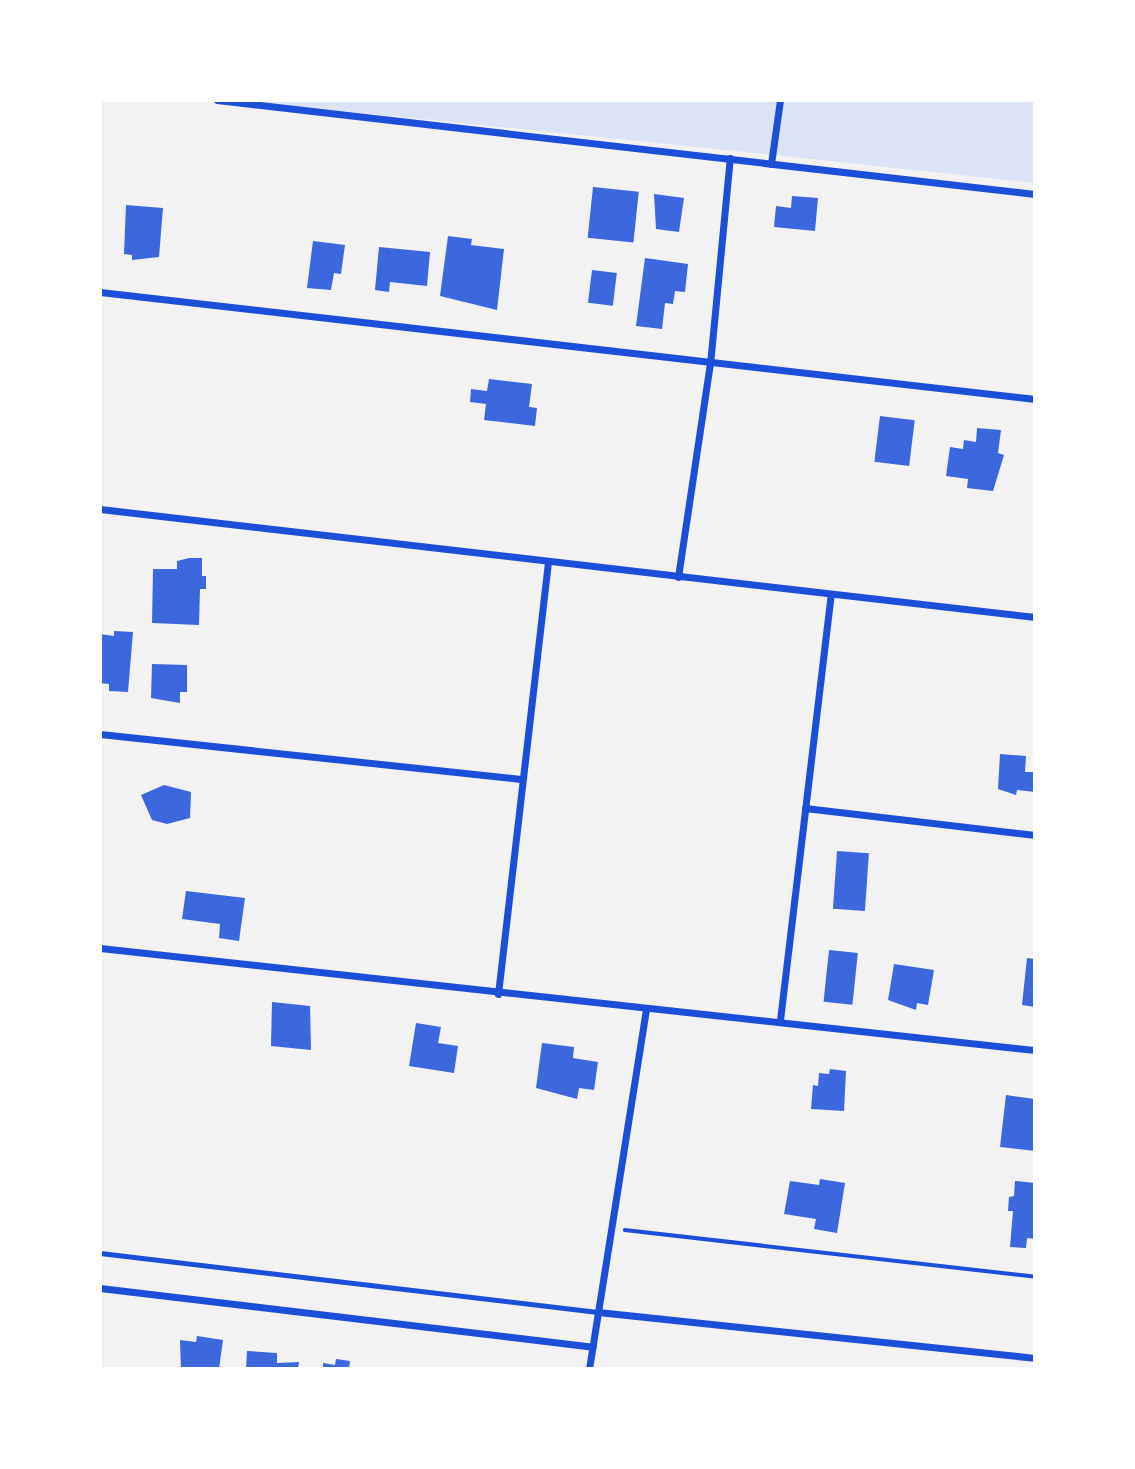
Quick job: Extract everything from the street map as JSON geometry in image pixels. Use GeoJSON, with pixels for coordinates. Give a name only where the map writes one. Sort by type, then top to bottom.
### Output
{"type":"FeatureCollection","features":[{"type":"Feature","properties":{"kind":"street"},"geometry":{"type":"LineString","coordinates":[[217,100],[1035,194]]}},
{"type":"Feature","properties":{"kind":"street"},"geometry":{"type":"LineString","coordinates":[[771,164],[780,100]]}},
{"type":"Feature","properties":{"kind":"street"},"geometry":{"type":"LineString","coordinates":[[678,577],[710,364],[730,159]]}},
{"type":"Feature","properties":{"kind":"street"},"geometry":{"type":"LineString","coordinates":[[100,292],[710,364],[1035,399]]}},
{"type":"Feature","properties":{"kind":"street"},"geometry":{"type":"LineString","coordinates":[[100,509],[1035,617]]}},
{"type":"Feature","properties":{"kind":"street"},"geometry":{"type":"LineString","coordinates":[[498,994],[548,562]]}},
{"type":"Feature","properties":{"kind":"street"},"geometry":{"type":"LineString","coordinates":[[779,1020],[831,595]]}},
{"type":"Feature","properties":{"kind":"street"},"geometry":{"type":"LineString","coordinates":[[100,734],[521,779]]}},
{"type":"Feature","properties":{"kind":"street"},"geometry":{"type":"LineString","coordinates":[[805,808],[1035,835]]}},
{"type":"Feature","properties":{"kind":"street"},"geometry":{"type":"LineString","coordinates":[[100,948],[498,994],[779,1020],[1035,1050]]}},
{"type":"Feature","properties":{"kind":"street"},"geometry":{"type":"LineString","coordinates":[[589,1369],[646,1008]]}},
{"type":"Feature","properties":{"kind":"street"},"geometry":{"type":"LineString","coordinates":[[100,1288],[592,1347]]}},
{"type":"Feature","properties":{"kind":"street"},"geometry":{"type":"LineString","coordinates":[[598,1312],[1035,1358]]}},
{"type":"Feature","properties":{"kind":"lane"},"geometry":{"type":"LineString","coordinates":[[100,1253],[598,1312]]}},
{"type":"Feature","properties":{"kind":"path"},"geometry":{"type":"LineString","coordinates":[[612,1229],[1035,1278]]}},
{"type":"Feature","properties":{"kind":"shaded area"},"geometry":{"type":"Polygon","coordinates":[[[235,100],[1035,100],[1035,183],[774,155],[235,100]]]}},
{"type":"Feature","properties":{"kind":"building"},"geometry":{"type":"Polygon","coordinates":[[[593,187],[639,192],[633,243],[588,238],[593,187]]]}},
{"type":"Feature","properties":{"kind":"building"},"geometry":{"type":"Polygon","coordinates":[[[654,194],[684,198],[679,232],[656,229],[654,194]]]}},
{"type":"Feature","properties":{"kind":"building"},"geometry":{"type":"Polygon","coordinates":[[[792,196],[818,198],[815,231],[774,227],[776,206],[791,208],[792,196]]]}},
{"type":"Feature","properties":{"kind":"building"},"geometry":{"type":"Polygon","coordinates":[[[126,205],[163,208],[159,257],[132,260],[132,255],[124,254],[126,205]]]}},
{"type":"Feature","properties":{"kind":"building"},"geometry":{"type":"Polygon","coordinates":[[[448,236],[472,239],[471,245],[504,249],[497,310],[440,296],[448,236]]]}},
{"type":"Feature","properties":{"kind":"building"},"geometry":{"type":"Polygon","coordinates":[[[313,241],[345,245],[341,274],[334,273],[331,290],[307,288],[313,241]]]}},
{"type":"Feature","properties":{"kind":"building"},"geometry":{"type":"Polygon","coordinates":[[[379,247],[430,252],[427,286],[390,282],[389,292],[375,290],[379,247]]]}},
{"type":"Feature","properties":{"kind":"building"},"geometry":{"type":"Polygon","coordinates":[[[645,258],[688,264],[685,292],[675,291],[673,304],[665,303],[662,329],[636,326],[645,258]]]}},
{"type":"Feature","properties":{"kind":"building"},"geometry":{"type":"Polygon","coordinates":[[[592,270],[617,273],[613,306],[588,303],[592,270]]]}},
{"type":"Feature","properties":{"kind":"building"},"geometry":{"type":"Polygon","coordinates":[[[489,379],[532,384],[529,407],[537,408],[535,426],[484,420],[486,404],[470,402],[471,389],[487,391],[489,379]]]}},
{"type":"Feature","properties":{"kind":"building"},"geometry":{"type":"Polygon","coordinates":[[[880,416],[915,420],[909,466],[874,462],[880,416]]]}},
{"type":"Feature","properties":{"kind":"building"},"geometry":{"type":"Polygon","coordinates":[[[977,428],[1001,430],[998,453],[1004,455],[993,491],[967,488],[968,479],[946,476],[950,447],[963,449],[964,440],[976,442],[977,428]]]}},
{"type":"Feature","properties":{"kind":"building"},"geometry":{"type":"Polygon","coordinates":[[[202,558],[202,576],[206,576],[206,589],[200,589],[199,625],[152,623],[153,569],[177,569],[177,561],[202,558]]]}},
{"type":"Feature","properties":{"kind":"building"},"geometry":{"type":"Polygon","coordinates":[[[114,631],[133,632],[128,692],[109,691],[109,684],[100,683],[100,634],[114,636],[114,631]]]}},
{"type":"Feature","properties":{"kind":"building"},"geometry":{"type":"Polygon","coordinates":[[[152,664],[187,665],[187,692],[180,692],[180,703],[151,698],[152,664]]]}},
{"type":"Feature","properties":{"kind":"building"},"geometry":{"type":"Polygon","coordinates":[[[1000,754],[1026,756],[1025,772],[1035,772],[1035,792],[1017,790],[1016,795],[998,789],[1000,754]]]}},
{"type":"Feature","properties":{"kind":"building"},"geometry":{"type":"Polygon","coordinates":[[[164,785],[191,792],[190,818],[167,824],[152,820],[141,795],[164,785]]]}},
{"type":"Feature","properties":{"kind":"building"},"geometry":{"type":"Polygon","coordinates":[[[837,851],[869,853],[865,911],[833,909],[837,851]]]}},
{"type":"Feature","properties":{"kind":"building"},"geometry":{"type":"Polygon","coordinates":[[[186,891],[245,898],[239,941],[219,938],[220,924],[182,919],[186,891]]]}},
{"type":"Feature","properties":{"kind":"building"},"geometry":{"type":"Polygon","coordinates":[[[829,950],[858,953],[852,1005],[824,1002],[829,950]]]}},
{"type":"Feature","properties":{"kind":"building"},"geometry":{"type":"Polygon","coordinates":[[[1027,958],[1035,959],[1035,1007],[1022,1005],[1027,958]]]}},
{"type":"Feature","properties":{"kind":"building"},"geometry":{"type":"Polygon","coordinates":[[[894,964],[934,970],[928,1005],[917,1003],[916,1010],[888,1000],[894,964]]]}},
{"type":"Feature","properties":{"kind":"building"},"geometry":{"type":"Polygon","coordinates":[[[272,1002],[310,1006],[311,1050],[271,1046],[272,1002]]]}},
{"type":"Feature","properties":{"kind":"building"},"geometry":{"type":"Polygon","coordinates":[[[416,1023],[441,1027],[438,1043],[458,1046],[454,1073],[409,1066],[416,1023]]]}},
{"type":"Feature","properties":{"kind":"building"},"geometry":{"type":"Polygon","coordinates":[[[542,1043],[574,1047],[573,1058],[598,1062],[594,1090],[579,1088],[577,1099],[536,1088],[542,1043]]]}},
{"type":"Feature","properties":{"kind":"building"},"geometry":{"type":"Polygon","coordinates":[[[830,1069],[846,1071],[844,1111],[811,1109],[813,1085],[818,1086],[819,1073],[829,1074],[830,1069]]]}},
{"type":"Feature","properties":{"kind":"building"},"geometry":{"type":"Polygon","coordinates":[[[1006,1095],[1035,1099],[1035,1151],[1000,1147],[1006,1095]]]}},
{"type":"Feature","properties":{"kind":"building"},"geometry":{"type":"Polygon","coordinates":[[[820,1179],[845,1183],[837,1233],[814,1229],[816,1219],[784,1214],[790,1181],[819,1185],[820,1179]]]}},
{"type":"Feature","properties":{"kind":"building"},"geometry":{"type":"Polygon","coordinates":[[[1015,1181],[1035,1183],[1035,1239],[1027,1238],[1026,1248],[1010,1247],[1013,1211],[1008,1211],[1009,1197],[1014,1196],[1015,1181]]]}},
{"type":"Feature","properties":{"kind":"building"},"geometry":{"type":"Polygon","coordinates":[[[197,1336],[223,1340],[219,1369],[181,1369],[180,1340],[196,1342],[197,1336]]]}},
{"type":"Feature","properties":{"kind":"building"},"geometry":{"type":"Polygon","coordinates":[[[247,1351],[277,1353],[277,1363],[299,1362],[298,1369],[246,1369],[247,1351]]]}},
{"type":"Feature","properties":{"kind":"building"},"geometry":{"type":"Polygon","coordinates":[[[336,1359],[350,1361],[349,1369],[323,1369],[323,1363],[335,1365],[336,1359]]]}}]}
